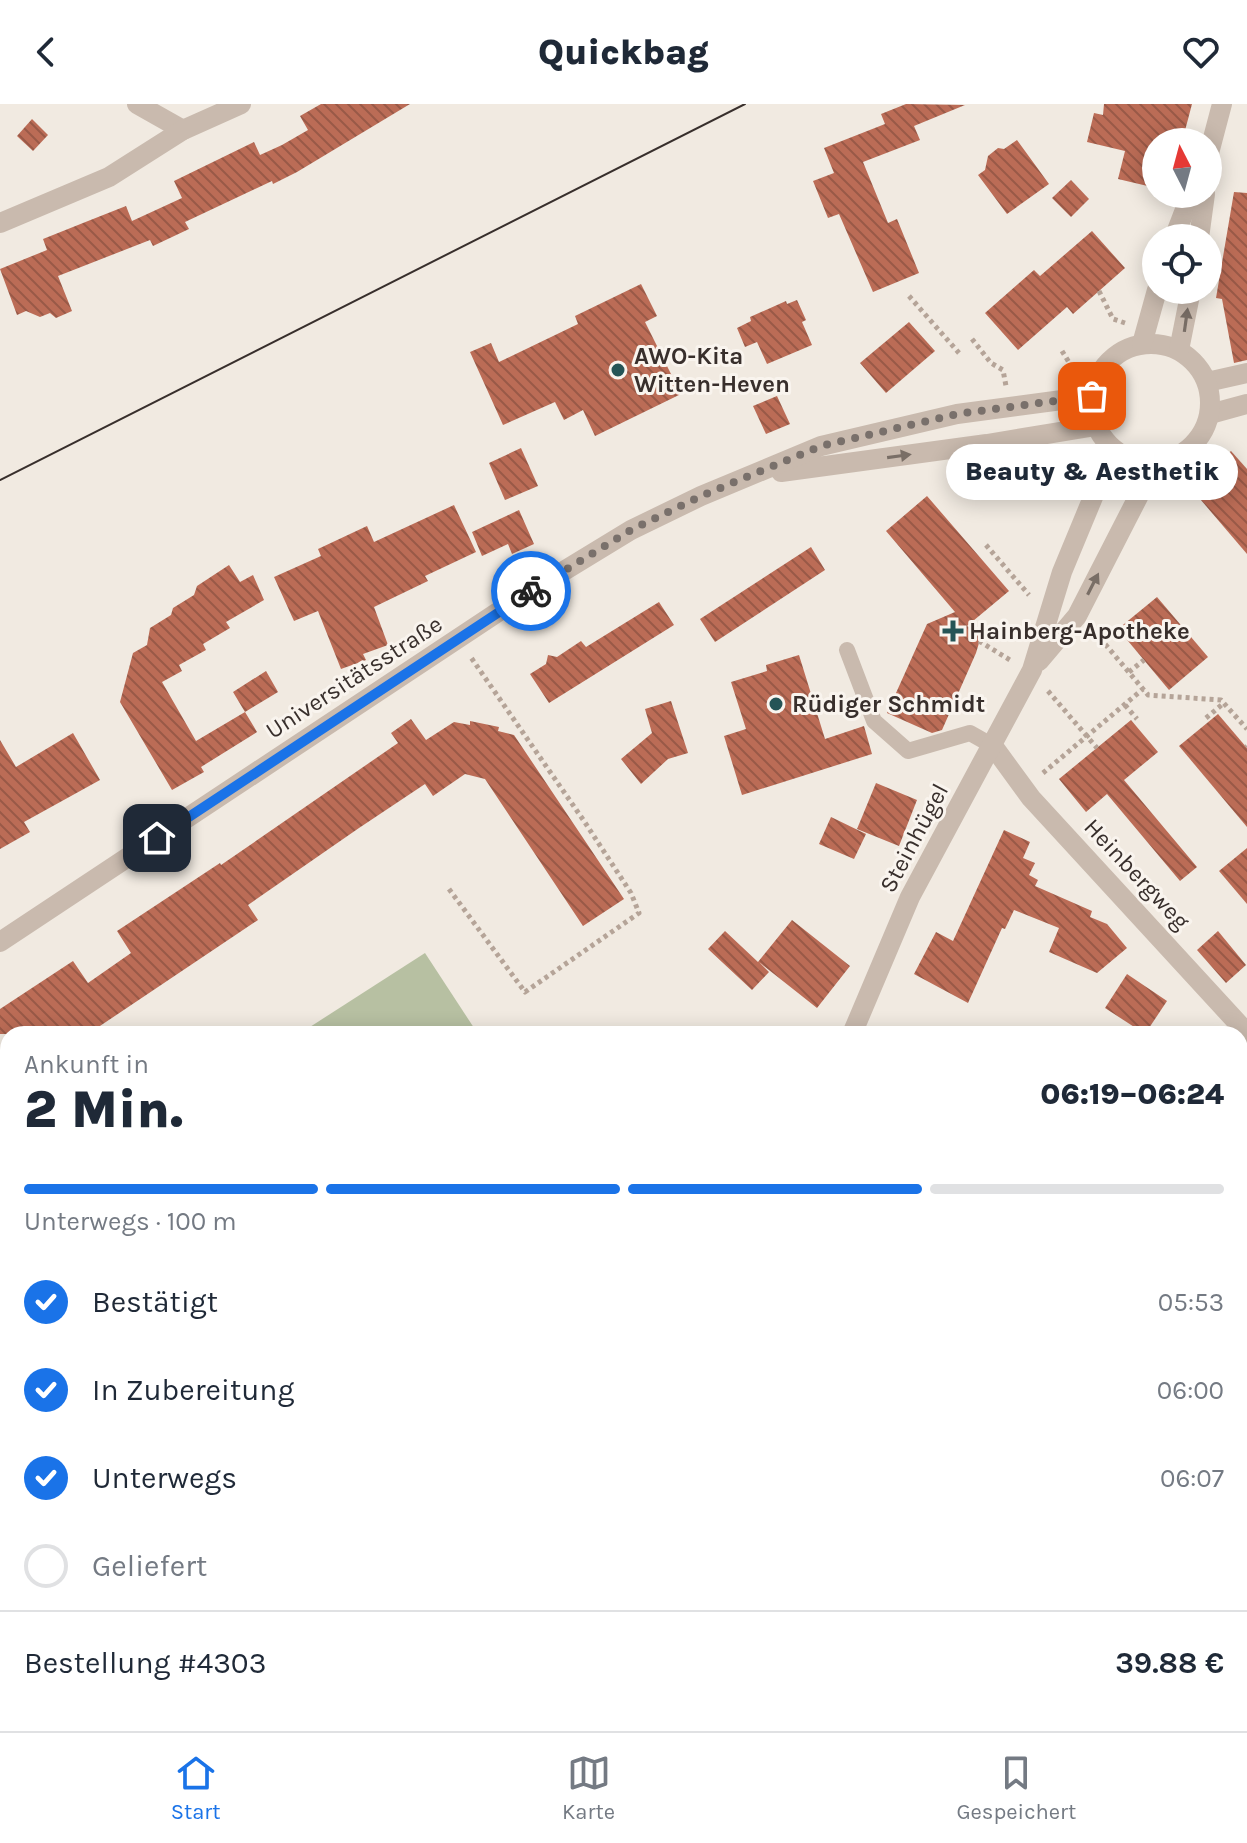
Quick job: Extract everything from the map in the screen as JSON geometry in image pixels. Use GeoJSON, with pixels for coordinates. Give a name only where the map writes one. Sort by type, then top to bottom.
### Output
{"type":"FeatureCollection","features":[{"type":"Feature","properties":{"kind":"street"},"geometry":{"type":"LineString","coordinates":[[137,104],[183,130]]}},
{"type":"Feature","properties":{"kind":"street"},"geometry":{"type":"LineString","coordinates":[[0,223],[109,177],[183,130],[241,104]]}},
{"type":"Feature","properties":{"kind":"street"},"geometry":{"type":"LineString","coordinates":[[1216,128],[1222,104]]}},
{"type":"Feature","properties":{"kind":"street"},"geometry":{"type":"LineString","coordinates":[[1144,336],[1179,350],[1201,369],[1211,398],[1210,414],[1203,432],[1191,448],[1175,458],[1156,462],[1141,462],[1113,449],[1096,426],[1092,411],[1097,377],[1108,361],[1144,336],[1153,304]]}},
{"type":"Feature","properties":{"kind":"street"},"geometry":{"type":"LineString","coordinates":[[1179,350],[1188,304]]}},
{"type":"Feature","properties":{"kind":"street"},"geometry":{"type":"LineString","coordinates":[[1207,382],[1247,373]]}},
{"type":"Feature","properties":{"kind":"street","name":"Universitätsstraße"},"geometry":{"type":"LineString","coordinates":[[0,942],[609,542],[701,496],[821,446],[957,414],[1092,396]]}},
{"type":"Feature","properties":{"kind":"street"},"geometry":{"type":"LineString","coordinates":[[1210,414],[1247,404]]}},
{"type":"Feature","properties":{"kind":"street","name":"Universitätsstraße"},"geometry":{"type":"LineString","coordinates":[[749,476],[1096,426]]}},
{"type":"Feature","properties":{"kind":"street","name":"Steinhügel"},"geometry":{"type":"LineString","coordinates":[[855,1026],[910,897],[1032,670],[1062,572],[1113,449]]}},
{"type":"Feature","properties":{"kind":"street","name":"Steinhügel"},"geometry":{"type":"LineString","coordinates":[[1032,670],[1077,616],[1156,462]]}},
{"type":"Feature","properties":{"kind":"street","name":"Heinbergweg"},"geometry":{"type":"LineString","coordinates":[[993,746],[1031,798],[1241,1026]]}},
{"type":"Feature","properties":{"kind":"lane"},"geometry":{"type":"LineString","coordinates":[[847,650],[874,721],[908,751],[970,733],[993,746]]}},
{"type":"Feature","properties":{"kind":"path"},"geometry":{"type":"LineString","coordinates":[[1099,291],[1113,319],[1144,336]]}},
{"type":"Feature","properties":{"kind":"path"},"geometry":{"type":"LineString","coordinates":[[909,296],[959,353]]}},
{"type":"Feature","properties":{"kind":"path"},"geometry":{"type":"LineString","coordinates":[[972,339],[991,363],[1003,370]]}},
{"type":"Feature","properties":{"kind":"path"},"geometry":{"type":"LineString","coordinates":[[694,391],[704,386]]}},
{"type":"Feature","properties":{"kind":"path"},"geometry":{"type":"LineString","coordinates":[[986,545],[1027,595],[1052,604]]}},
{"type":"Feature","properties":{"kind":"path"},"geometry":{"type":"LineString","coordinates":[[1077,616],[1102,639],[1148,695],[1221,700],[1247,729]]}},
{"type":"Feature","properties":{"kind":"path"},"geometry":{"type":"LineString","coordinates":[[449,889],[525,992],[639,913],[631,893],[584,821],[458,639]]}},
{"type":"Feature","properties":{"kind":"path"},"geometry":{"type":"LineString","coordinates":[[979,641],[1032,670],[1097,748]]}},
{"type":"Feature","properties":{"kind":"path"},"geometry":{"type":"LineString","coordinates":[[1129,672],[1144,660]]}},
{"type":"Feature","properties":{"kind":"path"},"geometry":{"type":"LineString","coordinates":[[1039,776],[1143,689]]}},
{"type":"Feature","properties":{"kind":"path"},"geometry":{"type":"LineString","coordinates":[[1206,718],[1224,703]]}},
{"type":"Feature","properties":{"kind":"path"},"geometry":{"type":"LineString","coordinates":[[1125,705],[1137,719]]}},
{"type":"Feature","properties":{"kind":"green space"},"geometry":{"type":"Polygon","coordinates":[[[425,953],[473,1026],[311,1026],[425,953]]]}},
{"type":"Feature","properties":{"kind":"building"},"geometry":{"type":"Polygon","coordinates":[[[321,104],[410,104],[297,172],[185,222],[189,229],[153,246],[150,240],[58,276],[72,311],[56,318],[50,313],[40,317],[26,311],[17,315],[0,269],[47,250],[43,239],[126,206],[132,221],[182,198],[174,181],[254,142],[260,155],[282,145],[308,130],[300,116],[321,104]]]}},
{"type":"Feature","properties":{"kind":"building"},"geometry":{"type":"Polygon","coordinates":[[[906,104],[965,105],[914,126],[920,140],[863,162],[888,223],[897,219],[919,273],[873,292],[839,214],[828,218],[813,181],[834,173],[824,148],[885,124],[881,114],[906,104]]]}},
{"type":"Feature","properties":{"kind":"building"},"geometry":{"type":"Polygon","coordinates":[[[1104,104],[1192,104],[1186,128],[1142,128],[1142,185],[1118,179],[1125,151],[1087,142],[1094,113],[1103,115],[1104,104]]]}},
{"type":"Feature","properties":{"kind":"building"},"geometry":{"type":"Polygon","coordinates":[[[32,119],[48,135],[33,151],[17,136],[32,119]]]}},
{"type":"Feature","properties":{"kind":"building"},"geometry":{"type":"Polygon","coordinates":[[[1017,140],[1049,184],[1007,214],[978,175],[985,170],[988,156],[1017,140]]]}},
{"type":"Feature","properties":{"kind":"building"},"geometry":{"type":"Polygon","coordinates":[[[1071,180],[1089,199],[1071,217],[1052,198],[1071,180]]]}},
{"type":"Feature","properties":{"kind":"building"},"geometry":{"type":"Polygon","coordinates":[[[1234,192],[1247,193],[1247,360],[1234,363],[1222,299],[1222,263],[1234,192]]]}},
{"type":"Feature","properties":{"kind":"building"},"geometry":{"type":"Polygon","coordinates":[[[1092,231],[1125,268],[1073,314],[1067,307],[1018,350],[985,313],[1034,270],[1040,276],[1092,231]]]}},
{"type":"Feature","properties":{"kind":"building"},"geometry":{"type":"Polygon","coordinates":[[[641,284],[657,316],[645,322],[681,394],[595,436],[583,410],[564,420],[555,402],[503,425],[470,352],[491,343],[499,362],[578,324],[575,316],[641,284]]]}},
{"type":"Feature","properties":{"kind":"building"},"geometry":{"type":"Polygon","coordinates":[[[797,300],[812,345],[767,364],[757,342],[745,347],[737,328],[751,321],[750,317],[786,301],[787,304],[797,300]]]}},
{"type":"Feature","properties":{"kind":"building"},"geometry":{"type":"Polygon","coordinates":[[[909,322],[935,351],[886,393],[860,363],[909,322]]]}},
{"type":"Feature","properties":{"kind":"building"},"geometry":{"type":"Polygon","coordinates":[[[777,396],[790,424],[766,434],[753,406],[777,396]]]}},
{"type":"Feature","properties":{"kind":"building"},"geometry":{"type":"Polygon","coordinates":[[[521,448],[538,486],[505,500],[489,463],[521,448]]]}},
{"type":"Feature","properties":{"kind":"building"},"geometry":{"type":"Polygon","coordinates":[[[1231,451],[1247,469],[1247,554],[1189,486],[1231,451]]]}},
{"type":"Feature","properties":{"kind":"building"},"geometry":{"type":"Polygon","coordinates":[[[927,496],[1009,591],[967,626],[982,633],[976,653],[942,730],[932,733],[887,713],[927,624],[955,612],[886,531],[927,496]]]}},
{"type":"Feature","properties":{"kind":"building"},"geometry":{"type":"Polygon","coordinates":[[[454,505],[476,552],[425,576],[428,581],[374,607],[388,645],[363,654],[366,660],[341,669],[318,611],[294,621],[274,577],[321,556],[318,549],[367,526],[374,542],[454,505]]]}},
{"type":"Feature","properties":{"kind":"building"},"geometry":{"type":"Polygon","coordinates":[[[519,510],[534,544],[512,554],[508,544],[482,556],[472,532],[519,510]]]}},
{"type":"Feature","properties":{"kind":"building"},"geometry":{"type":"Polygon","coordinates":[[[811,547],[825,570],[715,642],[700,619],[811,547]]]}},
{"type":"Feature","properties":{"kind":"building"},"geometry":{"type":"Polygon","coordinates":[[[229,565],[240,582],[253,575],[264,600],[226,622],[230,628],[203,644],[206,650],[179,665],[182,671],[162,682],[196,741],[245,712],[257,732],[201,767],[204,772],[172,790],[120,702],[133,653],[147,645],[150,628],[194,595],[197,586],[229,565]]]}},
{"type":"Feature","properties":{"kind":"building"},"geometry":{"type":"Polygon","coordinates":[[[1157,597],[1208,657],[1169,690],[1118,629],[1157,597]]]}},
{"type":"Feature","properties":{"kind":"building"},"geometry":{"type":"Polygon","coordinates":[[[659,602],[674,625],[549,703],[530,674],[546,664],[548,655],[557,657],[581,641],[586,647],[659,602]]]}},
{"type":"Feature","properties":{"kind":"building","name":"Rüdiger Schmidt"},"geometry":{"type":"Polygon","coordinates":[[[799,655],[825,739],[864,726],[872,754],[742,795],[724,736],[746,729],[731,682],[767,671],[766,665],[799,655]]]}},
{"type":"Feature","properties":{"kind":"building"},"geometry":{"type":"Polygon","coordinates":[[[266,671],[278,692],[245,712],[233,692],[266,671]]]}},
{"type":"Feature","properties":{"kind":"building"},"geometry":{"type":"Polygon","coordinates":[[[671,701],[688,753],[668,759],[641,784],[621,759],[652,733],[645,709],[671,701]]]}},
{"type":"Feature","properties":{"kind":"building"},"geometry":{"type":"Polygon","coordinates":[[[1218,714],[1247,748],[1247,827],[1179,746],[1218,714]]]}},
{"type":"Feature","properties":{"kind":"building"},"geometry":{"type":"Polygon","coordinates":[[[411,719],[426,740],[454,722],[470,725],[470,721],[499,727],[498,731],[514,735],[624,899],[583,926],[485,779],[465,774],[433,796],[425,784],[359,828],[248,905],[258,920],[100,1026],[0,1026],[0,1009],[73,961],[88,983],[131,953],[117,931],[221,865],[398,743],[391,733],[411,719]]]}},
{"type":"Feature","properties":{"kind":"building"},"geometry":{"type":"Polygon","coordinates":[[[1131,720],[1158,752],[1124,780],[1197,867],[1180,881],[1107,794],[1086,812],[1059,779],[1131,720]]]}},
{"type":"Feature","properties":{"kind":"building"},"geometry":{"type":"Polygon","coordinates":[[[73,733],[100,780],[24,822],[30,832],[0,849],[0,740],[16,767],[73,733]]]}},
{"type":"Feature","properties":{"kind":"building"},"geometry":{"type":"Polygon","coordinates":[[[876,783],[917,800],[899,846],[857,829],[876,783]]]}},
{"type":"Feature","properties":{"kind":"building"},"geometry":{"type":"Polygon","coordinates":[[[831,817],[866,834],[854,859],[819,844],[831,817]]]}},
{"type":"Feature","properties":{"kind":"building"},"geometry":{"type":"Polygon","coordinates":[[[1004,830],[1030,842],[1023,858],[1035,863],[1029,875],[1038,880],[1035,886],[1092,911],[1090,917],[1107,924],[1127,948],[1097,973],[1049,952],[1059,928],[1014,910],[1005,929],[1002,928],[968,1003],[914,974],[936,932],[953,941],[1004,830]]]}},
{"type":"Feature","properties":{"kind":"building"},"geometry":{"type":"Polygon","coordinates":[[[1247,848],[1247,904],[1219,871],[1247,848]]]}},
{"type":"Feature","properties":{"kind":"building"},"geometry":{"type":"Polygon","coordinates":[[[792,920],[850,966],[817,1008],[759,962],[769,972],[752,990],[708,949],[725,931],[758,962],[792,920]]]}},
{"type":"Feature","properties":{"kind":"building"},"geometry":{"type":"Polygon","coordinates":[[[1218,931],[1246,965],[1226,983],[1197,950],[1218,931]]]}},
{"type":"Feature","properties":{"kind":"building"},"geometry":{"type":"Polygon","coordinates":[[[1127,974],[1167,1001],[1150,1026],[1133,1026],[1105,1008],[1127,974]]]}},
{"type":"Feature","properties":{"kind":"tram line"},"geometry":{"type":"LineString","coordinates":[[0,480],[745,104]]}},
{"type":"Feature","properties":{"kind":"way so far"},"geometry":{"type":"LineString","coordinates":[[531,591],[631,530],[701,496],[821,446],[957,414],[1092,396]]}},
{"type":"Feature","properties":{"kind":"place","name":"AWO-Kita Witten-Heven"},"geometry":{"type":"Point","coordinates":[618,370]}},
{"type":"Feature","properties":{"kind":"place","name":"Beauty & Aesthetik"},"geometry":{"type":"Point","coordinates":[1092,396]}},
{"type":"Feature","properties":{"kind":"place","name":"Hainberg-Apotheke"},"geometry":{"type":"Point","coordinates":[953,631]}},
{"type":"Feature","properties":{"kind":"place","name":"Rüdiger Schmidt"},"geometry":{"type":"Point","coordinates":[776,704]}},
{"type":"Feature","properties":{"kind":"route"},"geometry":{"type":"LineString","coordinates":[[157,838],[531,591]]}}]}
